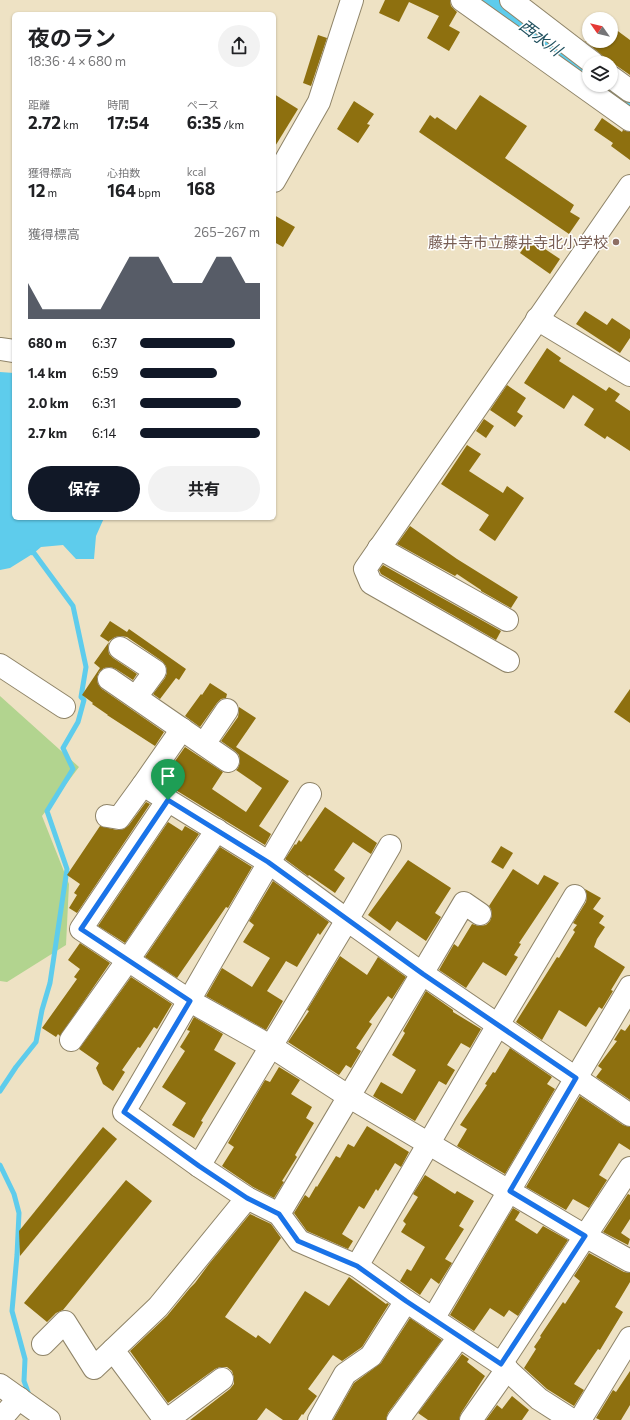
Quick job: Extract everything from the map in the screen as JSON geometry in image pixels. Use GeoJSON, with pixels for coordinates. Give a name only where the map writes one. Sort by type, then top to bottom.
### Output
{"type":"FeatureCollection","features":[{"type":"Feature","properties":{"kind":"street"},"geometry":{"type":"LineString","coordinates":[[276,177],[319,102],[352,0]]}},
{"type":"Feature","properties":{"kind":"street"},"geometry":{"type":"LineString","coordinates":[[462,0],[630,120]]}},
{"type":"Feature","properties":{"kind":"street"},"geometry":{"type":"LineString","coordinates":[[511,0],[584,56]]}},
{"type":"Feature","properties":{"kind":"street"},"geometry":{"type":"LineString","coordinates":[[618,82],[630,91]]}},
{"type":"Feature","properties":{"kind":"street"},"geometry":{"type":"LineString","coordinates":[[508,660],[371,583],[365,569],[537,318],[630,186]]}},
{"type":"Feature","properties":{"kind":"street"},"geometry":{"type":"LineString","coordinates":[[537,318],[630,375]]}},
{"type":"Feature","properties":{"kind":"street"},"geometry":{"type":"LineString","coordinates":[[0,349],[12,351]]}},
{"type":"Feature","properties":{"kind":"street"},"geometry":{"type":"LineString","coordinates":[[379,548],[506,620]]}},
{"type":"Feature","properties":{"kind":"street"},"geometry":{"type":"LineString","coordinates":[[120,648],[154,671],[136,697]]}},
{"type":"Feature","properties":{"kind":"street"},"geometry":{"type":"LineString","coordinates":[[0,665],[64,706]]}},
{"type":"Feature","properties":{"kind":"street"},"geometry":{"type":"LineString","coordinates":[[109,679],[228,761]]}},
{"type":"Feature","properties":{"kind":"street"},"geometry":{"type":"LineString","coordinates":[[204,744],[227,710]]}},
{"type":"Feature","properties":{"kind":"street"},"geometry":{"type":"LineString","coordinates":[[107,816],[119,818],[182,729]]}},
{"type":"Feature","properties":{"kind":"street"},"geometry":{"type":"LineString","coordinates":[[142,785],[268,862],[423,974],[630,1115]]}},
{"type":"Feature","properties":{"kind":"street"},"geometry":{"type":"LineString","coordinates":[[310,794],[268,862],[190,1001],[124,1112],[199,1166],[247,1198],[279,1214],[298,1241],[357,1266],[406,1301],[504,1366],[539,1399],[572,1420]]}},
{"type":"Feature","properties":{"kind":"street"},"geometry":{"type":"LineString","coordinates":[[168,800],[81,929],[190,1001],[272,1047],[348,1096],[428,1144],[630,1261]]}},
{"type":"Feature","properties":{"kind":"street"},"geometry":{"type":"LineString","coordinates":[[71,1040],[217,830]]}},
{"type":"Feature","properties":{"kind":"street"},"geometry":{"type":"LineString","coordinates":[[199,1166],[272,1047],[390,846]]}},
{"type":"Feature","properties":{"kind":"street"},"geometry":{"type":"LineString","coordinates":[[357,1266],[575,896]]}},
{"type":"Feature","properties":{"kind":"street"},"geometry":{"type":"LineString","coordinates":[[279,1214],[464,903],[480,914]]}},
{"type":"Feature","properties":{"kind":"street"},"geometry":{"type":"LineString","coordinates":[[433,1319],[630,987]]}},
{"type":"Feature","properties":{"kind":"street"},"geometry":{"type":"LineString","coordinates":[[471,1420],[585,1236],[630,1168]]}},
{"type":"Feature","properties":{"kind":"street"},"geometry":{"type":"LineString","coordinates":[[43,1344],[65,1322],[94,1368],[158,1307],[247,1198]]}},
{"type":"Feature","properties":{"kind":"street"},"geometry":{"type":"LineString","coordinates":[[319,1420],[345,1374],[371,1356],[406,1301]]}},
{"type":"Feature","properties":{"kind":"street"},"geometry":{"type":"LineString","coordinates":[[401,1419],[459,1337]]}},
{"type":"Feature","properties":{"kind":"street"},"geometry":{"type":"LineString","coordinates":[[580,1420],[630,1338]]}},
{"type":"Feature","properties":{"kind":"street"},"geometry":{"type":"LineString","coordinates":[[112,1350],[166,1420],[222,1380]]}},
{"type":"Feature","properties":{"kind":"street"},"geometry":{"type":"LineString","coordinates":[[0,1385],[49,1420]]}},
{"type":"Feature","properties":{"kind":"street"},"geometry":{"type":"LineString","coordinates":[[0,1420],[18,1398]]}},
{"type":"Feature","properties":{"kind":"green space"},"geometry":{"type":"Polygon","coordinates":[[[0,696],[79,767],[42,816],[69,884],[66,945],[7,982],[0,981],[0,696]]]}},
{"type":"Feature","properties":{"kind":"water"},"geometry":{"type":"Polygon","coordinates":[[[0,372],[12,373],[12,520],[103,520],[96,536],[94,559],[76,559],[63,545],[41,547],[10,568],[0,570],[0,372]]]}},
{"type":"Feature","properties":{"kind":"building"},"geometry":{"type":"Polygon","coordinates":[[[385,0],[450,0],[451,6],[457,12],[449,26],[460,32],[449,51],[427,38],[439,16],[409,2],[399,22],[379,13],[385,0]]]}},
{"type":"Feature","properties":{"kind":"building"},"geometry":{"type":"Polygon","coordinates":[[[618,31],[630,40],[630,75],[618,67],[618,56],[603,56],[593,48],[618,48],[618,31]]]}},
{"type":"Feature","properties":{"kind":"building"},"geometry":{"type":"Polygon","coordinates":[[[318,35],[327,38],[311,86],[303,83],[318,35]]]}},
{"type":"Feature","properties":{"kind":"building"},"geometry":{"type":"Polygon","coordinates":[[[276,95],[298,109],[276,145],[276,95]]]}},
{"type":"Feature","properties":{"kind":"building"},"geometry":{"type":"Polygon","coordinates":[[[480,95],[527,126],[505,158],[574,205],[570,212],[580,218],[569,234],[419,132],[430,115],[435,119],[437,117],[456,130],[480,95]]]}},
{"type":"Feature","properties":{"kind":"building"},"geometry":{"type":"Polygon","coordinates":[[[354,101],[374,114],[367,124],[370,125],[358,143],[337,129],[354,101]]]}},
{"type":"Feature","properties":{"kind":"building"},"geometry":{"type":"Polygon","coordinates":[[[602,118],[622,132],[623,130],[630,132],[630,160],[611,146],[613,143],[594,130],[602,118]]]}},
{"type":"Feature","properties":{"kind":"building"},"geometry":{"type":"Polygon","coordinates":[[[276,216],[295,227],[283,247],[276,243],[276,216]]]}},
{"type":"Feature","properties":{"kind":"building"},"geometry":{"type":"Polygon","coordinates":[[[530,239],[560,259],[550,274],[520,253],[530,239]]]}},
{"type":"Feature","properties":{"kind":"building"},"geometry":{"type":"Polygon","coordinates":[[[585,311],[607,325],[612,318],[630,330],[630,338],[620,353],[576,324],[585,311]]]}},
{"type":"Feature","properties":{"kind":"building"},"geometry":{"type":"Polygon","coordinates":[[[547,348],[561,358],[559,361],[606,391],[609,387],[620,394],[615,401],[630,411],[630,451],[607,436],[605,439],[584,425],[594,409],[573,395],[564,409],[524,383],[547,348]]]}},
{"type":"Feature","properties":{"kind":"building"},"geometry":{"type":"Polygon","coordinates":[[[507,385],[526,398],[517,412],[523,416],[515,427],[490,410],[507,385]]]}},
{"type":"Feature","properties":{"kind":"building"},"geometry":{"type":"Polygon","coordinates":[[[484,419],[494,426],[486,438],[476,431],[484,419]]]}},
{"type":"Feature","properties":{"kind":"building"},"geometry":{"type":"Polygon","coordinates":[[[467,445],[481,454],[469,471],[503,493],[507,486],[524,498],[495,541],[479,530],[489,515],[441,484],[467,445]]]}},
{"type":"Feature","properties":{"kind":"building"},"geometry":{"type":"Polygon","coordinates":[[[410,526],[457,559],[518,597],[511,608],[481,591],[457,574],[455,576],[397,544],[410,526]]]}},
{"type":"Feature","properties":{"kind":"building"},"geometry":{"type":"Polygon","coordinates":[[[383,565],[501,631],[496,640],[381,574],[379,570],[383,565]]]}},
{"type":"Feature","properties":{"kind":"building"},"geometry":{"type":"Polygon","coordinates":[[[110,621],[127,632],[129,629],[186,669],[179,680],[176,678],[160,699],[153,694],[167,673],[166,666],[162,661],[127,637],[115,637],[109,642],[100,636],[110,621]]]}},
{"type":"Feature","properties":{"kind":"building"},"geometry":{"type":"Polygon","coordinates":[[[109,642],[109,654],[137,674],[133,680],[116,669],[110,667],[104,668],[99,672],[97,678],[98,684],[102,689],[164,732],[155,746],[107,715],[82,695],[100,668],[94,663],[109,642]]]}},
{"type":"Feature","properties":{"kind":"building"},"geometry":{"type":"Polygon","coordinates":[[[210,683],[227,694],[226,698],[221,699],[217,703],[200,727],[185,716],[210,683]]]}},
{"type":"Feature","properties":{"kind":"building"},"geometry":{"type":"Polygon","coordinates":[[[630,689],[630,723],[614,712],[630,689]]]}},
{"type":"Feature","properties":{"kind":"building"},"geometry":{"type":"Polygon","coordinates":[[[239,707],[256,718],[236,747],[289,781],[259,826],[271,834],[265,845],[161,781],[185,747],[223,772],[212,789],[246,812],[262,788],[236,770],[240,762],[239,755],[221,741],[238,717],[239,707]]]}},
{"type":"Feature","properties":{"kind":"building"},"geometry":{"type":"Polygon","coordinates":[[[146,802],[150,804],[77,913],[69,908],[77,895],[74,893],[80,884],[67,875],[100,826],[117,830],[124,829],[129,825],[146,802]]]}},
{"type":"Feature","properties":{"kind":"building"},"geometry":{"type":"Polygon","coordinates":[[[325,807],[377,843],[371,854],[353,842],[334,870],[345,878],[335,893],[285,859],[295,844],[296,845],[299,840],[301,842],[325,807]]]}},
{"type":"Feature","properties":{"kind":"building"},"geometry":{"type":"Polygon","coordinates":[[[168,822],[182,831],[185,826],[199,834],[125,943],[98,926],[168,822]]]}},
{"type":"Feature","properties":{"kind":"building"},"geometry":{"type":"Polygon","coordinates":[[[501,846],[513,853],[503,869],[491,862],[501,846]]]}},
{"type":"Feature","properties":{"kind":"building"},"geometry":{"type":"Polygon","coordinates":[[[220,847],[252,867],[228,908],[226,907],[177,978],[145,957],[220,847]]]}},
{"type":"Feature","properties":{"kind":"building"},"geometry":{"type":"Polygon","coordinates":[[[408,860],[451,888],[435,913],[441,917],[426,941],[397,921],[390,931],[368,915],[408,860]]]}},
{"type":"Feature","properties":{"kind":"building"},"geometry":{"type":"Polygon","coordinates":[[[513,869],[538,885],[544,875],[559,883],[519,943],[521,944],[514,955],[518,957],[506,976],[483,962],[466,988],[439,970],[454,944],[458,947],[472,924],[479,926],[486,925],[490,921],[492,915],[489,906],[513,869]]]}},
{"type":"Feature","properties":{"kind":"building"},"geometry":{"type":"Polygon","coordinates":[[[273,881],[329,922],[320,935],[318,933],[297,967],[286,961],[267,991],[283,1001],[266,1030],[206,996],[222,968],[252,987],[270,958],[243,942],[254,925],[249,921],[273,881]]]}},
{"type":"Feature","properties":{"kind":"building"},"geometry":{"type":"Polygon","coordinates":[[[585,889],[601,898],[593,909],[604,916],[599,923],[605,927],[597,939],[594,947],[625,967],[611,990],[613,991],[602,1009],[599,1007],[586,1027],[559,1010],[542,1040],[516,1022],[557,957],[559,958],[575,932],[573,930],[577,925],[573,923],[586,902],[587,896],[585,889]]]}},
{"type":"Feature","properties":{"kind":"building"},"geometry":{"type":"Polygon","coordinates":[[[80,943],[110,963],[60,1036],[58,1034],[56,1037],[42,1028],[77,979],[74,977],[80,969],[68,960],[80,943]]]}},
{"type":"Feature","properties":{"kind":"building"},"geometry":{"type":"Polygon","coordinates":[[[340,956],[367,975],[378,957],[406,977],[392,999],[388,996],[369,1022],[372,1024],[356,1048],[361,1051],[351,1068],[346,1065],[339,1075],[288,1042],[309,1011],[307,1010],[340,956]]]}},
{"type":"Feature","properties":{"kind":"building"},"geometry":{"type":"Polygon","coordinates":[[[131,977],[172,1004],[157,1029],[154,1027],[140,1048],[138,1047],[122,1070],[125,1072],[113,1091],[103,1084],[96,1068],[99,1063],[79,1049],[131,977]]]}},
{"type":"Feature","properties":{"kind":"building"},"geometry":{"type":"Polygon","coordinates":[[[426,991],[453,1010],[453,1012],[481,1029],[470,1048],[461,1043],[447,1065],[455,1070],[446,1085],[439,1081],[415,1121],[373,1096],[381,1082],[402,1094],[416,1070],[392,1055],[405,1033],[403,1031],[426,991]]]}},
{"type":"Feature","properties":{"kind":"building"},"geometry":{"type":"Polygon","coordinates":[[[194,1017],[223,1034],[214,1050],[236,1063],[201,1121],[203,1122],[194,1138],[172,1125],[186,1103],[162,1087],[185,1051],[180,1047],[190,1031],[187,1030],[194,1017]]]}},
{"type":"Feature","properties":{"kind":"building"},"geometry":{"type":"Polygon","coordinates":[[[630,1024],[630,1100],[596,1077],[602,1069],[598,1066],[617,1041],[614,1040],[621,1029],[625,1031],[630,1024]]]}},
{"type":"Feature","properties":{"kind":"building"},"geometry":{"type":"Polygon","coordinates":[[[510,1048],[552,1077],[547,1084],[555,1089],[505,1174],[457,1146],[467,1129],[460,1125],[487,1085],[485,1084],[493,1072],[495,1073],[510,1048]]]}},
{"type":"Feature","properties":{"kind":"building"},"geometry":{"type":"Polygon","coordinates":[[[279,1067],[300,1080],[291,1094],[312,1107],[306,1118],[314,1123],[295,1155],[297,1157],[282,1181],[284,1182],[274,1198],[253,1187],[222,1166],[234,1147],[228,1143],[265,1080],[270,1082],[279,1067]]]}},
{"type":"Feature","properties":{"kind":"building"},"geometry":{"type":"Polygon","coordinates":[[[580,1096],[623,1125],[630,1127],[630,1150],[619,1143],[599,1175],[607,1180],[589,1208],[573,1199],[566,1210],[526,1187],[580,1096]]]}},
{"type":"Feature","properties":{"kind":"building"},"geometry":{"type":"Polygon","coordinates":[[[367,1126],[409,1152],[401,1167],[395,1163],[378,1191],[376,1189],[364,1209],[359,1206],[342,1234],[353,1241],[348,1249],[307,1231],[294,1213],[305,1195],[309,1198],[336,1156],[340,1158],[348,1144],[354,1147],[367,1126]]]}},
{"type":"Feature","properties":{"kind":"building"},"geometry":{"type":"Polygon","coordinates":[[[103,1127],[117,1139],[20,1256],[19,1231],[103,1127]]]}},
{"type":"Feature","properties":{"kind":"building"},"geometry":{"type":"Polygon","coordinates":[[[425,1175],[455,1194],[457,1191],[474,1201],[459,1226],[464,1229],[445,1259],[452,1263],[439,1284],[431,1278],[420,1295],[400,1281],[407,1269],[411,1271],[425,1247],[401,1232],[406,1224],[403,1221],[418,1197],[413,1194],[425,1175]]]}},
{"type":"Feature","properties":{"kind":"building"},"geometry":{"type":"Polygon","coordinates":[[[126,1180],[152,1201],[63,1310],[56,1313],[47,1322],[24,1303],[126,1180]]]}},
{"type":"Feature","properties":{"kind":"building"},"geometry":{"type":"Polygon","coordinates":[[[628,1194],[630,1195],[630,1219],[621,1233],[630,1239],[628,1245],[603,1232],[628,1194]]]}},
{"type":"Feature","properties":{"kind":"building"},"geometry":{"type":"Polygon","coordinates":[[[513,1208],[520,1212],[515,1220],[537,1234],[543,1226],[568,1240],[518,1316],[509,1310],[504,1317],[490,1308],[474,1331],[450,1315],[513,1208]]]}},
{"type":"Feature","properties":{"kind":"building"},"geometry":{"type":"Polygon","coordinates":[[[250,1214],[271,1224],[281,1238],[225,1317],[256,1338],[258,1335],[270,1344],[305,1291],[329,1306],[349,1277],[386,1304],[389,1304],[362,1347],[342,1361],[333,1355],[308,1389],[317,1396],[298,1420],[283,1420],[266,1408],[257,1420],[190,1420],[230,1389],[234,1384],[232,1371],[227,1367],[215,1369],[168,1403],[130,1351],[167,1316],[250,1214]]]}},
{"type":"Feature","properties":{"kind":"building"},"geometry":{"type":"Polygon","coordinates":[[[589,1253],[624,1272],[630,1273],[630,1282],[615,1307],[623,1312],[600,1350],[598,1349],[574,1384],[584,1390],[574,1406],[547,1389],[524,1368],[536,1349],[534,1347],[541,1337],[540,1336],[563,1302],[565,1304],[580,1281],[574,1276],[589,1253]]]}},
{"type":"Feature","properties":{"kind":"building"},"geometry":{"type":"Polygon","coordinates":[[[410,1318],[442,1340],[388,1413],[386,1420],[333,1420],[354,1383],[381,1363],[410,1318]]]}},
{"type":"Feature","properties":{"kind":"building"},"geometry":{"type":"Polygon","coordinates":[[[462,1354],[469,1359],[467,1362],[485,1376],[461,1413],[459,1420],[428,1420],[418,1413],[462,1354]]]}},
{"type":"Feature","properties":{"kind":"building"},"geometry":{"type":"Polygon","coordinates":[[[630,1371],[630,1405],[621,1420],[600,1420],[596,1418],[613,1390],[616,1392],[630,1371]]]}},
{"type":"Feature","properties":{"kind":"building"},"geometry":{"type":"Polygon","coordinates":[[[512,1396],[529,1410],[522,1420],[486,1420],[497,1405],[502,1409],[512,1396]]]}},
{"type":"Feature","properties":{"kind":"waterway","name":"西水川"},"geometry":{"type":"LineString","coordinates":[[492,0],[582,68]]}},
{"type":"Feature","properties":{"kind":"waterway","name":"西水川"},"geometry":{"type":"LineString","coordinates":[[613,92],[630,105]]}},
{"type":"Feature","properties":{"kind":"waterway"},"geometry":{"type":"LineString","coordinates":[[0,1091],[16,1067],[36,1042],[42,1010],[50,983],[67,869],[47,811],[73,769],[63,748],[78,722],[84,700],[81,697],[86,667],[73,606],[34,553],[28,552]]}},
{"type":"Feature","properties":{"kind":"waterway"},"geometry":{"type":"LineString","coordinates":[[0,1165],[14,1194],[19,1213],[12,1311],[25,1359],[24,1381],[28,1392]]}},
{"type":"Feature","properties":{"kind":"place","name":"藤井寺市立藤井寺北小学校"},"geometry":{"type":"Point","coordinates":[616,242]}},
{"type":"Feature","properties":{"kind":"route"},"geometry":{"type":"LineString","coordinates":[[168,800],[268,862],[423,974],[576,1078],[510,1191],[585,1236],[501,1364],[406,1301],[357,1266],[298,1241],[279,1214],[247,1198],[199,1166],[124,1112],[190,1001],[81,929],[168,800]]}}]}
